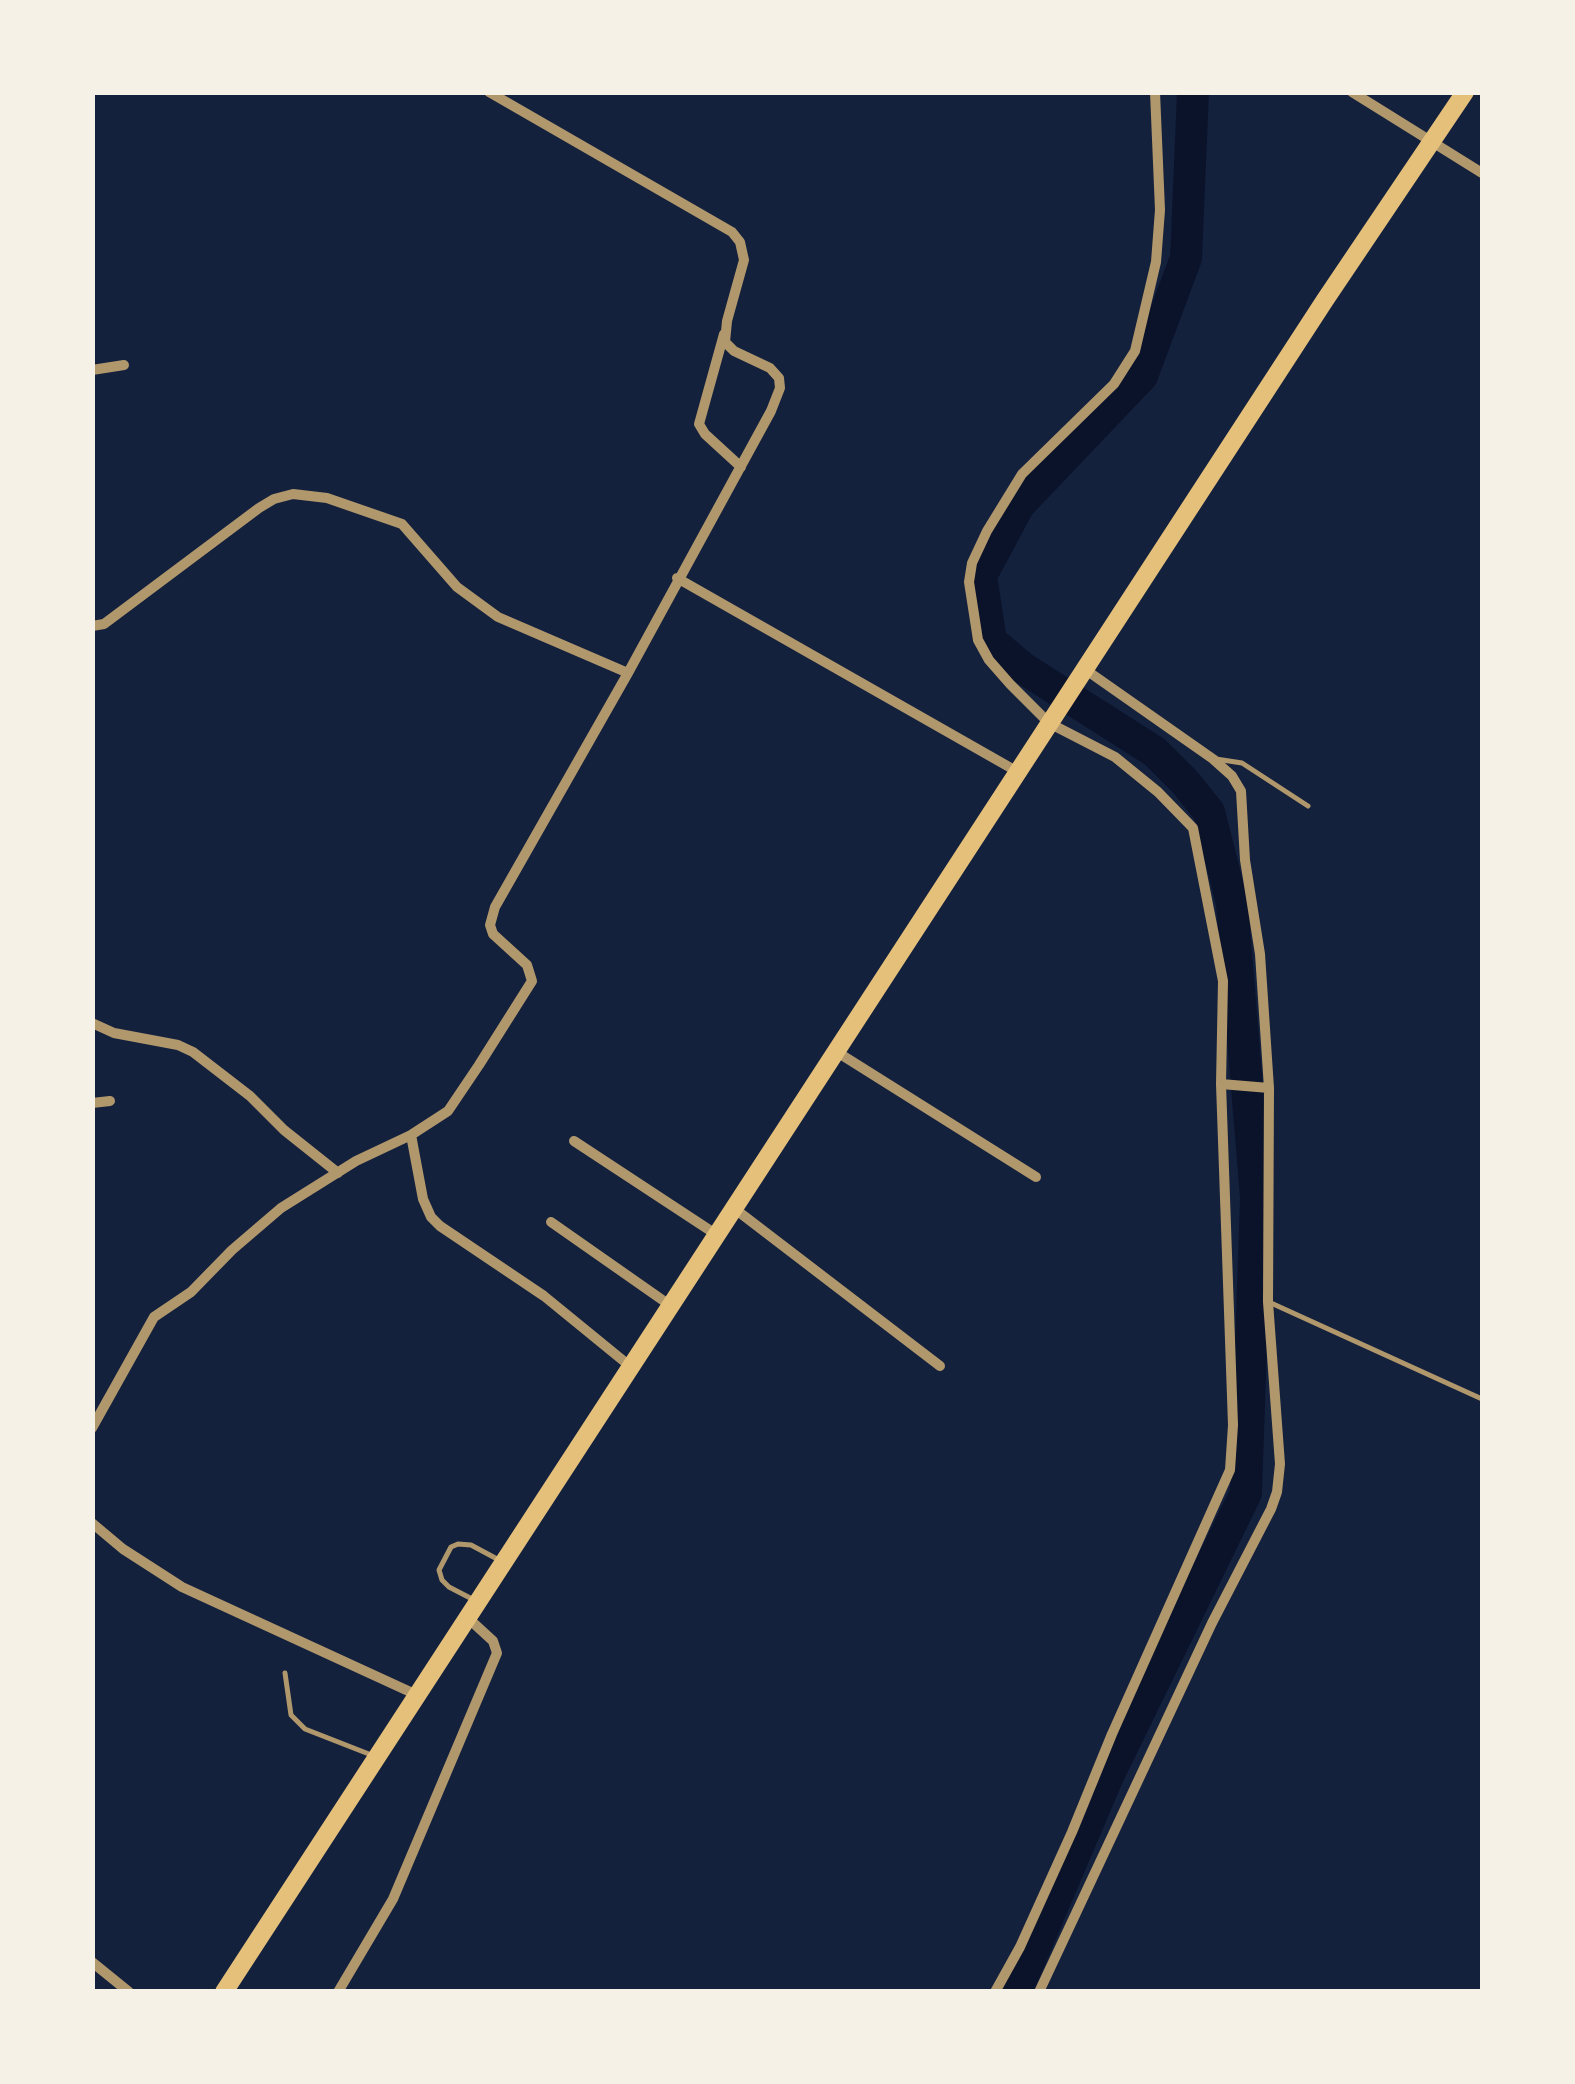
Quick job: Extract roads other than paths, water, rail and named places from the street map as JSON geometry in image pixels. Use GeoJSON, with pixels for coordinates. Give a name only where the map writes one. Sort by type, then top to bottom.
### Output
{"type":"FeatureCollection","features":[{"type":"Feature","properties":{"kind":"highway"},"geometry":{"type":"LineString","coordinates":[[224,1992],[1325,300],[1465,92]]}},
{"type":"Feature","properties":{"kind":"street"},"geometry":{"type":"LineString","coordinates":[[489,92],[732,232],[744,260],[699,424],[740,467]]}},
{"type":"Feature","properties":{"kind":"street"},"geometry":{"type":"LineString","coordinates":[[995,1992],[1050,1882],[1230,1470],[1231,1320],[1221,1084],[1224,981],[1193,828],[1170,803],[1115,757],[1052,719],[989,660],[978,640],[969,582],[972,563],[987,531],[1022,474],[1114,384],[1135,351],[1156,262],[1160,210],[1155,92]]}},
{"type":"Feature","properties":{"kind":"street"},"geometry":{"type":"LineString","coordinates":[[1352,92],[1482,173]]}},
{"type":"Feature","properties":{"kind":"street"},"geometry":{"type":"LineString","coordinates":[[92,1428],[154,1317],[191,1292],[281,1208],[448,1110],[531,985],[530,968],[493,934],[492,917],[780,388],[770,368],[730,348],[724,331]]}},
{"type":"Feature","properties":{"kind":"street"},"geometry":{"type":"LineString","coordinates":[[92,370],[124,365]]}},
{"type":"Feature","properties":{"kind":"street"},"geometry":{"type":"LineString","coordinates":[[92,626],[104,624],[259,508],[284,494],[293,494],[327,498],[402,524],[457,587],[498,616],[628,673]]}},
{"type":"Feature","properties":{"kind":"street"},"geometry":{"type":"LineString","coordinates":[[678,578],[1018,772]]}},
{"type":"Feature","properties":{"kind":"street"},"geometry":{"type":"LineString","coordinates":[[1038,1992],[1277,1492],[1280,1464],[1268,1302],[1260,954],[1245,860],[1241,791],[1232,776],[1213,760],[1084,673]]}},
{"type":"Feature","properties":{"kind":"street"},"geometry":{"type":"LineString","coordinates":[[92,1022],[114,1033],[178,1045],[193,1052],[338,1173]]}},
{"type":"Feature","properties":{"kind":"street"},"geometry":{"type":"LineString","coordinates":[[837,1052],[1036,1177]]}},
{"type":"Feature","properties":{"kind":"street"},"geometry":{"type":"LineString","coordinates":[[1221,1084],[1264,1087]]}},
{"type":"Feature","properties":{"kind":"street"},"geometry":{"type":"LineString","coordinates":[[92,1103],[110,1101]]}},
{"type":"Feature","properties":{"kind":"street"},"geometry":{"type":"LineString","coordinates":[[411,1135],[423,1198],[431,1217],[544,1296],[631,1367]]}},
{"type":"Feature","properties":{"kind":"street"},"geometry":{"type":"LineString","coordinates":[[574,1141],[718,1236]]}},
{"type":"Feature","properties":{"kind":"street"},"geometry":{"type":"LineString","coordinates":[[736,1209],[940,1366]]}},
{"type":"Feature","properties":{"kind":"street"},"geometry":{"type":"LineString","coordinates":[[551,1222],[671,1306]]}},
{"type":"Feature","properties":{"kind":"street"},"geometry":{"type":"LineString","coordinates":[[92,1524],[182,1587],[418,1696]]}},
{"type":"Feature","properties":{"kind":"street"},"geometry":{"type":"LineString","coordinates":[[338,1992],[393,1898],[498,1653],[473,1610]]}},
{"type":"Feature","properties":{"kind":"street"},"geometry":{"type":"LineString","coordinates":[[92,1962],[129,1992]]}},
{"type":"Feature","properties":{"kind":"lane"},"geometry":{"type":"LineString","coordinates":[[1213,760],[1242,762],[1308,806]]}},
{"type":"Feature","properties":{"kind":"lane"},"geometry":{"type":"LineString","coordinates":[[1268,1302],[1482,1399]]}},
{"type":"Feature","properties":{"kind":"lane"},"geometry":{"type":"LineString","coordinates":[[473,1610],[442,1580],[439,1570],[451,1547],[470,1545],[504,1563]]}},
{"type":"Feature","properties":{"kind":"lane"},"geometry":{"type":"LineString","coordinates":[[285,1673],[291,1715],[305,1729],[377,1757]]}},
{"type":"Feature","properties":{"kind":"waterway"},"geometry":{"type":"LineString","coordinates":[[1016,1992],[1108,1776],[1246,1493],[1256,1198],[1232,903],[1209,812],[1155,752],[1023,668],[991,641],[981,576],[1019,505],[1142,376],[1186,258],[1193,92]]}}]}
